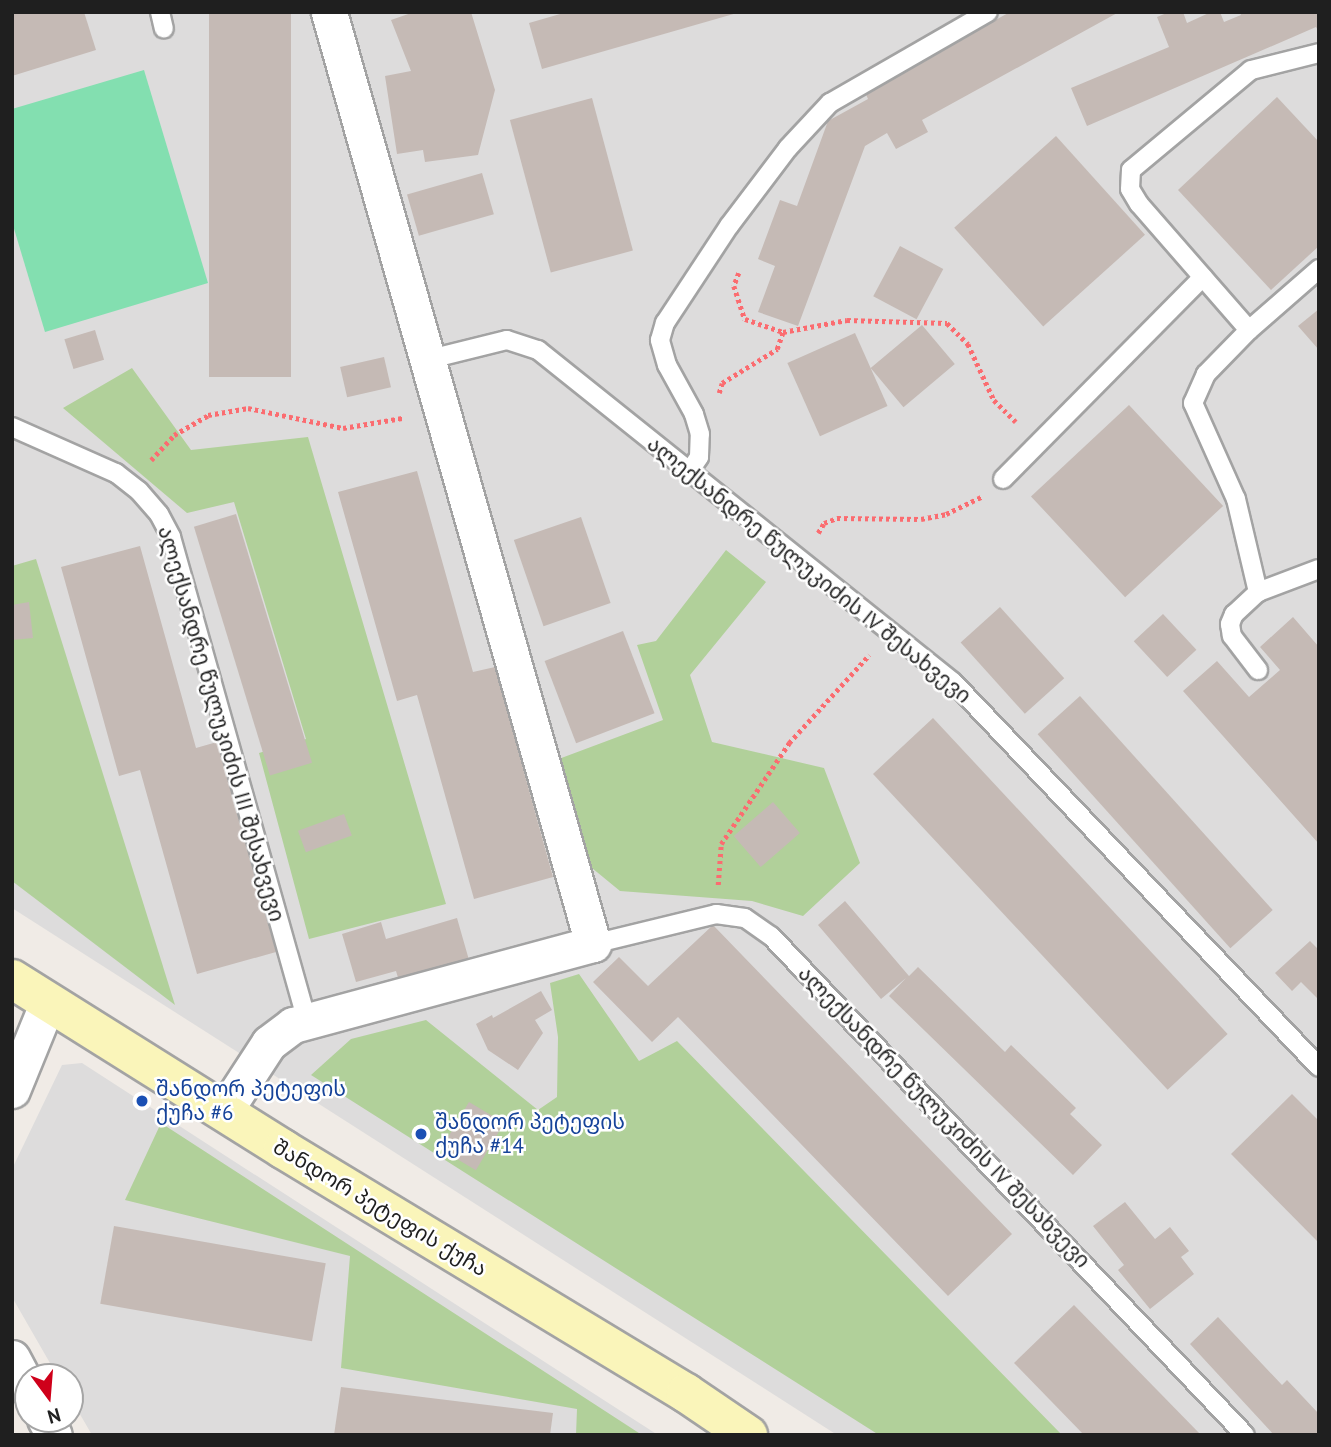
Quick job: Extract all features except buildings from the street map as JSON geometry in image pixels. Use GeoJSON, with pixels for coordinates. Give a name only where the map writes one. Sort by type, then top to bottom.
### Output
{"type":"FeatureCollection","features":[{"type":"Feature","properties":{"kind":"main road","name":"შანდორ პეტეფის ქუჩა"},"geometry":{"type":"LineString","coordinates":[[12,979],[224,1112],[686,1393],[748,1435]]}},
{"type":"Feature","properties":{"kind":"street"},"geometry":{"type":"LineString","coordinates":[[329,12],[445,411],[593,944]]}},
{"type":"Feature","properties":{"kind":"street","name":"ალექსანდრე წულუკიძის IV შესახვევი"},"geometry":{"type":"LineString","coordinates":[[224,1112],[269,1043],[293,1025],[593,944]]}},
{"type":"Feature","properties":{"kind":"street"},"geometry":{"type":"LineString","coordinates":[[12,1090],[48,1002]]}},
{"type":"Feature","properties":{"kind":"lane"},"geometry":{"type":"LineString","coordinates":[[690,472],[699,457],[699,431],[694,414],[667,365],[660,340],[665,323],[729,226],[788,148],[830,103],[988,12]]}},
{"type":"Feature","properties":{"kind":"lane"},"geometry":{"type":"LineString","coordinates":[[1249,330],[1139,204],[1130,189],[1131,170],[1251,70],[1319,53]]}},
{"type":"Feature","properties":{"kind":"lane"},"geometry":{"type":"LineString","coordinates":[[1258,592],[1236,499],[1193,404],[1206,374],[1249,330],[1319,269]]}},
{"type":"Feature","properties":{"kind":"lane"},"geometry":{"type":"LineString","coordinates":[[1003,478],[1203,277]]}},
{"type":"Feature","properties":{"kind":"lane","name":"ალექსანდრე წულუკიძის IV შესახვევი"},"geometry":{"type":"LineString","coordinates":[[430,359],[507,340],[538,350],[890,632],[978,707],[1319,1067]]}},
{"type":"Feature","properties":{"kind":"lane","name":"ალექსანდრე წულუკიძის III შესახვევი"},"geometry":{"type":"LineString","coordinates":[[12,426],[116,473],[130,483],[159,514],[171,537],[307,1021]]}},
{"type":"Feature","properties":{"kind":"lane"},"geometry":{"type":"LineString","coordinates":[[1258,670],[1232,636],[1230,624],[1234,614],[1258,592],[1319,569]]}},
{"type":"Feature","properties":{"kind":"lane","name":"ალექსანდრე წულუკიძის IV შესახვევი"},"geometry":{"type":"LineString","coordinates":[[593,944],[716,914],[745,918],[771,936],[1245,1435]]}},
{"type":"Feature","properties":{"kind":"path"},"geometry":{"type":"LineString","coordinates":[[744,261],[734,286],[746,319],[783,332],[847,320],[947,323],[968,344],[994,400],[1037,444]]}},
{"type":"Feature","properties":{"kind":"path"},"geometry":{"type":"LineString","coordinates":[[699,431],[722,383],[777,348],[783,332]]}},
{"type":"Feature","properties":{"kind":"path"},"geometry":{"type":"LineString","coordinates":[[130,483],[174,435],[208,415],[248,408],[343,428],[445,411]]}},
{"type":"Feature","properties":{"kind":"path"},"geometry":{"type":"LineString","coordinates":[[801,561],[824,523],[837,518],[921,519],[946,514],[982,497],[1003,478]]}},
{"type":"Feature","properties":{"kind":"path"},"geometry":{"type":"LineString","coordinates":[[716,914],[721,844],[789,743],[890,632]]}},
{"type":"Feature","properties":{"kind":"shaded area"},"geometry":{"type":"Polygon","coordinates":[[[12,12],[1319,12],[1319,1435],[837,1435],[12,908],[12,12]]]}},
{"type":"Feature","properties":{"kind":"shaded area"},"geometry":{"type":"Polygon","coordinates":[[[82,1063],[658,1435],[92,1435],[84,1421],[84,1363],[50,1363],[12,1297],[12,1169],[62,1065],[82,1063]]]}},
{"type":"Feature","properties":{"kind":"green space"},"geometry":{"type":"Polygon","coordinates":[[[144,70],[208,283],[45,332],[12,222],[12,109],[144,70]]]}},
{"type":"Feature","properties":{"kind":"green space"},"geometry":{"type":"Polygon","coordinates":[[[132,368],[191,450],[308,437],[446,904],[309,939],[259,753],[306,739],[234,502],[187,513],[63,408],[132,368]]]}},
{"type":"Feature","properties":{"kind":"green space"},"geometry":{"type":"Polygon","coordinates":[[[726,550],[766,582],[690,675],[712,742],[824,768],[860,863],[803,916],[752,901],[620,891],[592,868],[556,760],[663,720],[637,645],[656,641],[726,550]]]}},
{"type":"Feature","properties":{"kind":"green space"},"geometry":{"type":"Polygon","coordinates":[[[36,559],[175,1005],[12,881],[12,566],[36,559]]]}},
{"type":"Feature","properties":{"kind":"green space"},"geometry":{"type":"Polygon","coordinates":[[[579,974],[639,1061],[677,1041],[1062,1435],[879,1435],[311,1075],[351,1039],[426,1020],[538,1110],[557,1097],[558,1037],[550,983],[579,974]]]}},
{"type":"Feature","properties":{"kind":"green space"},"geometry":{"type":"Polygon","coordinates":[[[161,1123],[642,1435],[576,1435],[577,1409],[341,1368],[350,1256],[125,1200],[161,1123]]]}},
{"type":"Feature","properties":{"kind":"place","name":"შანდორ პეტეფის ქუჩა #6"},"geometry":{"type":"Point","coordinates":[142,1101]}},
{"type":"Feature","properties":{"kind":"place","name":"შანდორ პეტეფის ქუჩა #14"},"geometry":{"type":"Point","coordinates":[421,1134]}}]}
